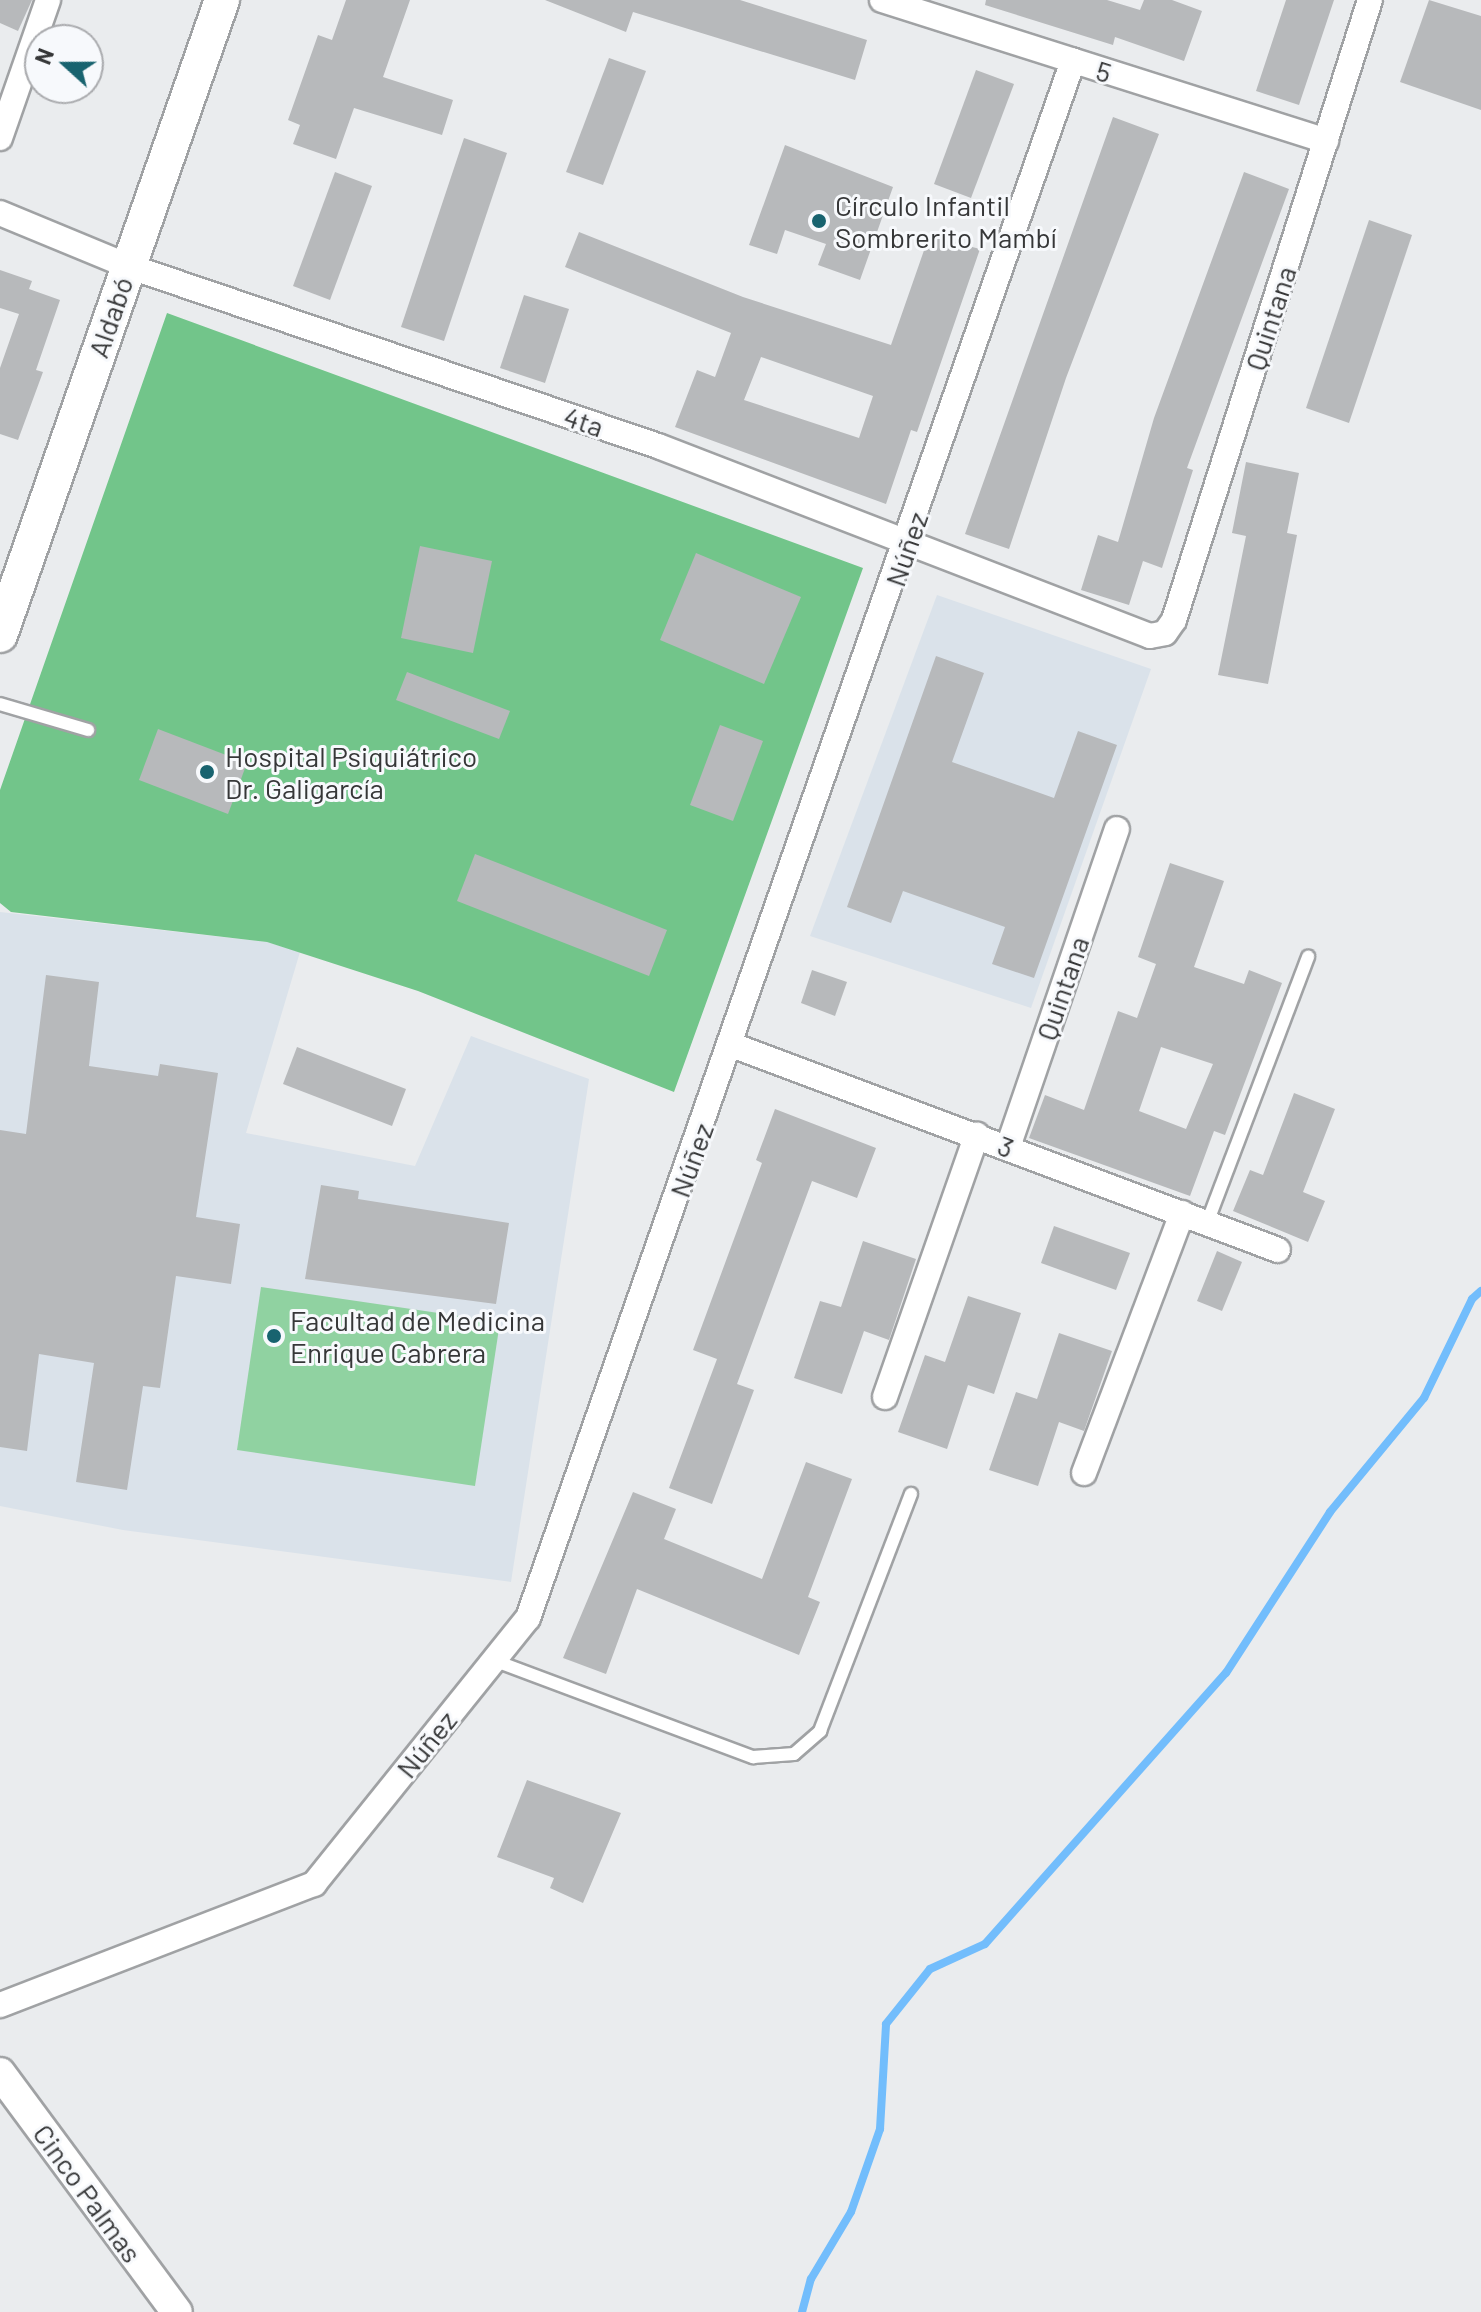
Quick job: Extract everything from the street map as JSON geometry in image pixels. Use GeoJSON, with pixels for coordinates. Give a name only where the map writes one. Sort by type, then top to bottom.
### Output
{"type":"FeatureCollection","features":[{"type":"Feature","properties":{"kind":"main road","name":"Aldabó"},"geometry":{"type":"LineString","coordinates":[[0,635],[222,0]]}},
{"type":"Feature","properties":{"kind":"street"},"geometry":{"type":"LineString","coordinates":[[0,138],[48,0]]}},
{"type":"Feature","properties":{"kind":"street","name":"5"},"geometry":{"type":"LineString","coordinates":[[882,0],[1326,141]]}},
{"type":"Feature","properties":{"kind":"street","name":"Quintana"},"geometry":{"type":"LineString","coordinates":[[1165,633],[1174,620],[1370,0]]}},
{"type":"Feature","properties":{"kind":"street","name":"Núñez"},"geometry":{"type":"LineString","coordinates":[[0,2005],[314,1884],[528,1618],[908,543],[1073,61]]}},
{"type":"Feature","properties":{"kind":"street","name":"4ta"},"geometry":{"type":"LineString","coordinates":[[0,213],[128,266],[658,446],[1150,636],[1165,633]]}},
{"type":"Feature","properties":{"kind":"street","name":"Quintana"},"geometry":{"type":"LineString","coordinates":[[1008,1147],[1117,829]]}},
{"type":"Feature","properties":{"kind":"street","name":"3"},"geometry":{"type":"LineString","coordinates":[[732,1045],[1278,1250]]}},
{"type":"Feature","properties":{"kind":"street"},"geometry":{"type":"LineString","coordinates":[[885,1397],[977,1135]]}},
{"type":"Feature","properties":{"kind":"street"},"geometry":{"type":"LineString","coordinates":[[1084,1473],[1182,1213]]}},
{"type":"Feature","properties":{"kind":"street","name":"Cinco Palmas"},"geometry":{"type":"LineString","coordinates":[[0,2073],[177,2312]]}},
{"type":"Feature","properties":{"kind":"lane"},"geometry":{"type":"LineString","coordinates":[[0,704],[88,730]]}},
{"type":"Feature","properties":{"kind":"lane"},"geometry":{"type":"LineString","coordinates":[[1207,1223],[1308,957]]}},
{"type":"Feature","properties":{"kind":"lane"},"geometry":{"type":"LineString","coordinates":[[493,1660],[753,1757],[794,1754],[820,1731],[911,1494]]}},
{"type":"Feature","properties":{"kind":"shaded area"},"geometry":{"type":"Polygon","coordinates":[[[937,595],[1151,669],[1031,1008],[810,936],[937,595]]]}},
{"type":"Feature","properties":{"kind":"shaded area","name":"Facultad de Medicina Enrique Cabrera"},"geometry":{"type":"Polygon","coordinates":[[[0,912],[267,942],[300,952],[246,1133],[415,1166],[471,1036],[589,1079],[511,1582],[123,1530],[0,1506],[0,912]]]}},
{"type":"Feature","properties":{"kind":"green space"},"geometry":{"type":"Polygon","coordinates":[[[167,313],[863,568],[674,1092],[418,991],[267,942],[11,912],[0,903],[0,790],[167,313]]]}},
{"type":"Feature","properties":{"kind":"green space"},"geometry":{"type":"Polygon","coordinates":[[[261,1287],[500,1322],[475,1486],[237,1450],[261,1287]]]}},
{"type":"Feature","properties":{"kind":"building"},"geometry":{"type":"Polygon","coordinates":[[[0,0],[32,0],[18,31],[0,23],[0,0]]]}},
{"type":"Feature","properties":{"kind":"building"},"geometry":{"type":"Polygon","coordinates":[[[346,0],[410,0],[383,77],[453,100],[442,135],[354,108],[336,159],[293,144],[300,125],[288,120],[318,35],[332,40],[346,0]]]}},
{"type":"Feature","properties":{"kind":"building"},"geometry":{"type":"Polygon","coordinates":[[[545,0],[740,0],[867,40],[855,80],[633,12],[626,32],[545,0]]]}},
{"type":"Feature","properties":{"kind":"building"},"geometry":{"type":"Polygon","coordinates":[[[986,0],[1107,0],[1140,10],[1144,0],[1172,0],[1202,11],[1184,61],[1115,37],[1113,45],[985,5],[986,0]]]}},
{"type":"Feature","properties":{"kind":"building"},"geometry":{"type":"Polygon","coordinates":[[[1286,0],[1334,0],[1299,105],[1256,91],[1286,0]]]}},
{"type":"Feature","properties":{"kind":"building"},"geometry":{"type":"Polygon","coordinates":[[[1429,0],[1481,16],[1481,110],[1400,82],[1429,0]]]}},
{"type":"Feature","properties":{"kind":"building"},"geometry":{"type":"Polygon","coordinates":[[[609,58],[646,71],[603,185],[566,172],[609,58]]]}},
{"type":"Feature","properties":{"kind":"building"},"geometry":{"type":"Polygon","coordinates":[[[976,70],[1014,84],[971,198],[934,184],[976,70]]]}},
{"type":"Feature","properties":{"kind":"building"},"geometry":{"type":"Polygon","coordinates":[[[1113,117],[1159,134],[1066,378],[1009,549],[965,534],[1113,117]]]}},
{"type":"Feature","properties":{"kind":"building"},"geometry":{"type":"Polygon","coordinates":[[[464,138],[507,153],[444,341],[401,327],[464,138]]]}},
{"type":"Feature","properties":{"kind":"building","name":"Círculo Infantil Sombrerito Mambí"},"geometry":{"type":"Polygon","coordinates":[[[785,145],[893,187],[860,280],[818,265],[826,244],[785,230],[777,254],[749,245],[785,145]]]}},
{"type":"Feature","properties":{"kind":"building"},"geometry":{"type":"Polygon","coordinates":[[[335,172],[372,186],[330,300],[293,286],[335,172]]]}},
{"type":"Feature","properties":{"kind":"building"},"geometry":{"type":"Polygon","coordinates":[[[1244,172],[1289,189],[1187,468],[1193,470],[1162,568],[1143,561],[1129,605],[1081,590],[1098,535],[1118,542],[1154,418],[1244,172]]]}},
{"type":"Feature","properties":{"kind":"building"},"geometry":{"type":"Polygon","coordinates":[[[1369,220],[1412,235],[1349,423],[1306,408],[1369,220]]]}},
{"type":"Feature","properties":{"kind":"building"},"geometry":{"type":"Polygon","coordinates":[[[579,232],[743,297],[891,345],[929,236],[980,249],[917,432],[911,430],[886,504],[675,427],[697,370],[715,377],[731,333],[565,267],[579,232]],[[761,357],[744,400],[859,438],[873,396],[761,357]]]}},
{"type":"Feature","properties":{"kind":"building"},"geometry":{"type":"Polygon","coordinates":[[[0,270],[32,281],[29,289],[60,300],[36,370],[43,372],[18,440],[0,434],[0,368],[19,314],[0,308],[0,270]]]}},
{"type":"Feature","properties":{"kind":"building"},"geometry":{"type":"Polygon","coordinates":[[[524,295],[569,309],[545,383],[500,368],[524,295]]]}},
{"type":"Feature","properties":{"kind":"building"},"geometry":{"type":"Polygon","coordinates":[[[1246,462],[1299,473],[1287,533],[1297,535],[1268,684],[1218,675],[1246,536],[1232,533],[1246,462]]]}},
{"type":"Feature","properties":{"kind":"building"},"geometry":{"type":"Polygon","coordinates":[[[420,546],[492,561],[473,653],[401,638],[420,546]]]}},
{"type":"Feature","properties":{"kind":"building"},"geometry":{"type":"Polygon","coordinates":[[[696,553],[801,597],[764,684],[660,640],[696,553]]]}},
{"type":"Feature","properties":{"kind":"building"},"geometry":{"type":"Polygon","coordinates":[[[936,656],[984,673],[952,762],[1054,798],[1078,731],[1117,745],[1034,978],[992,964],[1005,927],[903,891],[891,923],[847,907],[936,656]]]}},
{"type":"Feature","properties":{"kind":"building"},"geometry":{"type":"Polygon","coordinates":[[[407,672],[510,711],[499,739],[396,700],[407,672]]]}},
{"type":"Feature","properties":{"kind":"building"},"geometry":{"type":"Polygon","coordinates":[[[720,725],[763,741],[733,821],[690,805],[720,725]]]}},
{"type":"Feature","properties":{"kind":"building"},"geometry":{"type":"Polygon","coordinates":[[[158,729],[247,763],[228,814],[139,780],[158,729]]]}},
{"type":"Feature","properties":{"kind":"building"},"geometry":{"type":"Polygon","coordinates":[[[475,854],[667,930],[649,976],[457,901],[475,854]]]}},
{"type":"Feature","properties":{"kind":"building"},"geometry":{"type":"Polygon","coordinates":[[[1170,863],[1224,881],[1194,967],[1244,984],[1249,970],[1282,983],[1225,1135],[1214,1131],[1190,1196],[1029,1138],[1045,1095],[1084,1110],[1118,1011],[1137,1018],[1156,964],[1138,957],[1170,863]],[[1161,1047],[1139,1111],[1186,1129],[1213,1064],[1161,1047]]]}},
{"type":"Feature","properties":{"kind":"building"},"geometry":{"type":"Polygon","coordinates":[[[812,970],[847,982],[835,1016],[801,1003],[812,970]]]}},
{"type":"Feature","properties":{"kind":"building"},"geometry":{"type":"Polygon","coordinates":[[[46,975],[99,982],[89,1066],[158,1076],[160,1064],[218,1073],[196,1217],[240,1224],[231,1284],[176,1276],[160,1388],[143,1386],[127,1490],[76,1482],[94,1363],[39,1354],[27,1451],[0,1447],[0,1130],[26,1134],[46,975]]]}},
{"type":"Feature","properties":{"kind":"building"},"geometry":{"type":"Polygon","coordinates":[[[297,1047],[406,1089],[392,1126],[283,1084],[297,1047]]]}},
{"type":"Feature","properties":{"kind":"building"},"geometry":{"type":"Polygon","coordinates":[[[1294,1093],[1335,1109],[1303,1192],[1325,1201],[1308,1242],[1233,1211],[1250,1170],[1263,1175],[1294,1093]]]}},
{"type":"Feature","properties":{"kind":"building"},"geometry":{"type":"Polygon","coordinates":[[[775,1109],[876,1148],[857,1198],[812,1181],[737,1384],[754,1390],[712,1504],[669,1488],[717,1359],[693,1350],[762,1163],[756,1160],[775,1109]]]}},
{"type":"Feature","properties":{"kind":"building"},"geometry":{"type":"Polygon","coordinates":[[[321,1185],[359,1191],[358,1199],[509,1223],[496,1304],[305,1279],[321,1185]]]}},
{"type":"Feature","properties":{"kind":"building"},"geometry":{"type":"Polygon","coordinates":[[[1054,1226],[1130,1253],[1116,1290],[1041,1263],[1054,1226]]]}},
{"type":"Feature","properties":{"kind":"building"},"geometry":{"type":"Polygon","coordinates":[[[863,1241],[916,1259],[889,1340],[864,1331],[842,1394],[794,1378],[820,1301],[841,1307],[863,1241]]]}},
{"type":"Feature","properties":{"kind":"building"},"geometry":{"type":"Polygon","coordinates":[[[1217,1251],[1242,1262],[1222,1311],[1197,1301],[1217,1251]]]}},
{"type":"Feature","properties":{"kind":"building"},"geometry":{"type":"Polygon","coordinates":[[[968,1296],[1021,1313],[994,1394],[968,1385],[947,1449],[898,1432],[925,1355],[945,1362],[968,1296]]]}},
{"type":"Feature","properties":{"kind":"building"},"geometry":{"type":"Polygon","coordinates":[[[1059,1333],[1112,1351],[1084,1431],[1059,1422],[1038,1486],[989,1470],[1016,1392],[1037,1399],[1059,1333]]]}},
{"type":"Feature","properties":{"kind":"building"},"geometry":{"type":"Polygon","coordinates":[[[806,1462],[852,1479],[808,1597],[820,1602],[799,1655],[637,1589],[606,1674],[563,1658],[633,1492],[676,1509],[664,1539],[762,1579],[806,1462]]]}},
{"type":"Feature","properties":{"kind":"building"},"geometry":{"type":"Polygon","coordinates":[[[527,1780],[621,1813],[583,1903],[550,1888],[554,1878],[497,1857],[527,1780]]]}},
{"type":"Feature","properties":{"kind":"waterway"},"geometry":{"type":"LineString","coordinates":[[802,2312],[811,2279],[851,2212],[880,2129],[886,2024],[930,1969],[985,1944],[1226,1673],[1330,1512],[1424,1398],[1472,1299],[1481,1291]]}},
{"type":"Feature","properties":{"kind":"place","name":"Círculo Infantil Sombrerito Mambí"},"geometry":{"type":"Point","coordinates":[819,221]}},
{"type":"Feature","properties":{"kind":"place","name":"Hospital Psiquiátrico Dr. Galigarcía"},"geometry":{"type":"Point","coordinates":[207,772]}},
{"type":"Feature","properties":{"kind":"place","name":"Facultad de Medicina Enrique Cabrera"},"geometry":{"type":"Point","coordinates":[274,1336]}}]}
